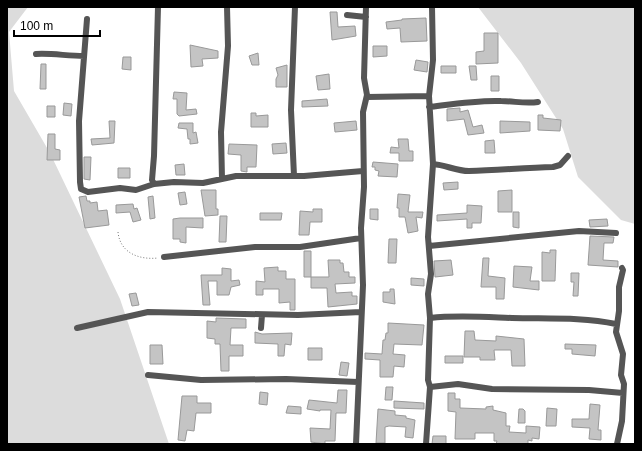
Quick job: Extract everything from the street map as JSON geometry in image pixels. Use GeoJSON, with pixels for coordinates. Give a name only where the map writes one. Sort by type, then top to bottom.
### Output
{"type":"FeatureCollection","features":[{"type":"Feature","properties":{"kind":"street"},"geometry":{"type":"LineString","coordinates":[[154,184],[152,180],[158,7]]}},
{"type":"Feature","properties":{"kind":"street"},"geometry":{"type":"LineString","coordinates":[[222,179],[221,132],[228,46],[227,7]]}},
{"type":"Feature","properties":{"kind":"street"},"geometry":{"type":"LineString","coordinates":[[294,176],[291,110],[295,7]]}},
{"type":"Feature","properties":{"kind":"street"},"geometry":{"type":"LineString","coordinates":[[356,444],[363,285],[361,238],[363,112],[367,97],[364,78],[366,7]]}},
{"type":"Feature","properties":{"kind":"street"},"geometry":{"type":"LineString","coordinates":[[426,444],[430,387],[428,368],[430,318],[428,294],[431,274],[429,246],[433,164],[429,96],[433,60],[432,7]]}},
{"type":"Feature","properties":{"kind":"street"},"geometry":{"type":"LineString","coordinates":[[347,15],[366,17]]}},
{"type":"Feature","properties":{"kind":"street"},"geometry":{"type":"LineString","coordinates":[[87,18],[79,121],[81,189],[88,192],[120,188],[136,190],[154,184],[174,182],[203,183],[236,176],[294,176],[363,171]]}},
{"type":"Feature","properties":{"kind":"street"},"geometry":{"type":"LineString","coordinates":[[36,54],[50,53],[61,56],[84,56]]}},
{"type":"Feature","properties":{"kind":"street"},"geometry":{"type":"LineString","coordinates":[[367,97],[429,96]]}},
{"type":"Feature","properties":{"kind":"street"},"geometry":{"type":"LineString","coordinates":[[429,107],[502,100],[528,104],[538,102]]}},
{"type":"Feature","properties":{"kind":"street"},"geometry":{"type":"LineString","coordinates":[[433,164],[453,170],[469,171],[553,167],[560,165],[568,156]]}},
{"type":"Feature","properties":{"kind":"street"},"geometry":{"type":"LineString","coordinates":[[429,246],[579,231],[616,233]]}},
{"type":"Feature","properties":{"kind":"street"},"geometry":{"type":"LineString","coordinates":[[164,257],[255,247],[300,247],[361,238]]}},
{"type":"Feature","properties":{"kind":"street"},"geometry":{"type":"LineString","coordinates":[[617,444],[622,421],[624,384],[621,375],[623,354],[616,337],[616,324],[619,311],[619,287],[623,270],[622,268]]}},
{"type":"Feature","properties":{"kind":"street"},"geometry":{"type":"LineString","coordinates":[[77,328],[148,312],[298,315],[361,312]]}},
{"type":"Feature","properties":{"kind":"street"},"geometry":{"type":"LineString","coordinates":[[261,328],[262,315]]}},
{"type":"Feature","properties":{"kind":"street"},"geometry":{"type":"LineString","coordinates":[[430,318],[489,316],[574,319],[616,324]]}},
{"type":"Feature","properties":{"kind":"street"},"geometry":{"type":"LineString","coordinates":[[148,375],[201,380],[358,382]]}},
{"type":"Feature","properties":{"kind":"street"},"geometry":{"type":"LineString","coordinates":[[430,387],[458,384],[492,389],[589,390],[623,393]]}},
{"type":"Feature","properties":{"kind":"path"},"geometry":{"type":"LineString","coordinates":[[118,232],[121,245],[132,255],[152,259],[164,257]]}},
{"type":"Feature","properties":{"kind":"shaded area"},"geometry":{"type":"Polygon","coordinates":[[[7,7],[28,7],[9,32],[14,91],[50,153],[120,299],[169,444],[7,444],[7,7]]]}},
{"type":"Feature","properties":{"kind":"shaded area"},"geometry":{"type":"Polygon","coordinates":[[[478,7],[635,7],[635,224],[621,220],[578,177],[563,129],[521,63],[478,7]]]}},
{"type":"Feature","properties":{"kind":"building"},"geometry":{"type":"Polygon","coordinates":[[[330,12],[337,12],[338,27],[355,26],[356,36],[332,40],[330,12]]]}},
{"type":"Feature","properties":{"kind":"building"},"geometry":{"type":"Polygon","coordinates":[[[426,18],[427,41],[401,42],[400,28],[387,29],[386,22],[402,19],[426,18]]]}},
{"type":"Feature","properties":{"kind":"building"},"geometry":{"type":"Polygon","coordinates":[[[484,33],[498,33],[498,63],[476,64],[476,52],[484,51],[484,33]]]}},
{"type":"Feature","properties":{"kind":"building"},"geometry":{"type":"Polygon","coordinates":[[[190,45],[218,51],[218,58],[202,59],[203,66],[191,67],[190,45]]]}},
{"type":"Feature","properties":{"kind":"building"},"geometry":{"type":"Polygon","coordinates":[[[373,46],[387,46],[387,56],[373,57],[373,46]]]}},
{"type":"Feature","properties":{"kind":"building"},"geometry":{"type":"Polygon","coordinates":[[[258,53],[259,65],[252,65],[249,56],[258,53]]]}},
{"type":"Feature","properties":{"kind":"building"},"geometry":{"type":"Polygon","coordinates":[[[123,57],[131,57],[131,70],[122,69],[123,57]]]}},
{"type":"Feature","properties":{"kind":"building"},"geometry":{"type":"Polygon","coordinates":[[[416,60],[428,62],[427,72],[414,70],[416,60]]]}},
{"type":"Feature","properties":{"kind":"building"},"geometry":{"type":"Polygon","coordinates":[[[41,64],[46,64],[46,89],[40,89],[41,64]]]}},
{"type":"Feature","properties":{"kind":"building"},"geometry":{"type":"Polygon","coordinates":[[[287,65],[287,87],[276,87],[276,79],[278,75],[276,68],[287,65]]]}},
{"type":"Feature","properties":{"kind":"building"},"geometry":{"type":"Polygon","coordinates":[[[441,66],[456,66],[456,73],[441,73],[441,66]]]}},
{"type":"Feature","properties":{"kind":"building"},"geometry":{"type":"Polygon","coordinates":[[[469,66],[476,66],[477,80],[471,80],[469,66]]]}},
{"type":"Feature","properties":{"kind":"building"},"geometry":{"type":"Polygon","coordinates":[[[329,74],[330,89],[318,90],[316,76],[329,74]]]}},
{"type":"Feature","properties":{"kind":"building"},"geometry":{"type":"Polygon","coordinates":[[[491,76],[499,76],[499,91],[491,91],[491,76]]]}},
{"type":"Feature","properties":{"kind":"building"},"geometry":{"type":"Polygon","coordinates":[[[174,92],[187,93],[186,110],[196,109],[197,114],[179,116],[177,114],[177,99],[173,99],[174,92]]]}},
{"type":"Feature","properties":{"kind":"building"},"geometry":{"type":"Polygon","coordinates":[[[327,99],[328,106],[302,107],[302,101],[327,99]]]}},
{"type":"Feature","properties":{"kind":"building"},"geometry":{"type":"Polygon","coordinates":[[[64,103],[72,104],[71,116],[63,115],[64,103]]]}},
{"type":"Feature","properties":{"kind":"building"},"geometry":{"type":"Polygon","coordinates":[[[47,106],[55,106],[55,117],[47,117],[47,106]]]}},
{"type":"Feature","properties":{"kind":"building"},"geometry":{"type":"Polygon","coordinates":[[[460,108],[460,112],[468,110],[473,127],[482,125],[484,133],[468,135],[464,119],[447,121],[447,109],[460,108]]]}},
{"type":"Feature","properties":{"kind":"building"},"geometry":{"type":"Polygon","coordinates":[[[251,113],[256,113],[256,116],[268,115],[268,127],[251,127],[251,113]]]}},
{"type":"Feature","properties":{"kind":"building"},"geometry":{"type":"Polygon","coordinates":[[[538,115],[543,115],[543,118],[561,120],[560,131],[538,130],[538,115]]]}},
{"type":"Feature","properties":{"kind":"building"},"geometry":{"type":"Polygon","coordinates":[[[109,121],[115,121],[114,143],[92,145],[91,139],[110,138],[109,121]]]}},
{"type":"Feature","properties":{"kind":"building"},"geometry":{"type":"Polygon","coordinates":[[[356,121],[357,130],[335,132],[334,123],[356,121]]]}},
{"type":"Feature","properties":{"kind":"building"},"geometry":{"type":"Polygon","coordinates":[[[500,121],[530,122],[530,131],[500,133],[500,121]]]}},
{"type":"Feature","properties":{"kind":"building"},"geometry":{"type":"Polygon","coordinates":[[[179,123],[193,123],[193,133],[196,132],[198,143],[190,144],[187,129],[178,128],[179,123]]]}},
{"type":"Feature","properties":{"kind":"building"},"geometry":{"type":"Polygon","coordinates":[[[48,134],[55,134],[55,149],[60,150],[60,160],[47,160],[48,134]]]}},
{"type":"Feature","properties":{"kind":"building"},"geometry":{"type":"Polygon","coordinates":[[[398,139],[408,139],[409,151],[413,151],[413,161],[399,161],[399,153],[390,153],[391,147],[399,148],[398,139]]]}},
{"type":"Feature","properties":{"kind":"building"},"geometry":{"type":"Polygon","coordinates":[[[494,140],[495,153],[485,153],[485,141],[494,140]]]}},
{"type":"Feature","properties":{"kind":"building"},"geometry":{"type":"Polygon","coordinates":[[[286,143],[287,153],[273,154],[272,144],[286,143]]]}},
{"type":"Feature","properties":{"kind":"building"},"geometry":{"type":"Polygon","coordinates":[[[229,144],[257,145],[256,167],[247,167],[247,172],[241,171],[241,155],[228,154],[229,144]]]}},
{"type":"Feature","properties":{"kind":"building"},"geometry":{"type":"Polygon","coordinates":[[[84,157],[91,157],[90,180],[84,179],[84,157]]]}},
{"type":"Feature","properties":{"kind":"building"},"geometry":{"type":"Polygon","coordinates":[[[373,162],[398,164],[397,177],[378,176],[379,171],[375,170],[375,167],[372,167],[373,162]]]}},
{"type":"Feature","properties":{"kind":"building"},"geometry":{"type":"Polygon","coordinates":[[[184,164],[185,175],[176,175],[175,165],[184,164]]]}},
{"type":"Feature","properties":{"kind":"building"},"geometry":{"type":"Polygon","coordinates":[[[118,168],[130,168],[130,178],[118,178],[118,168]]]}},
{"type":"Feature","properties":{"kind":"building"},"geometry":{"type":"Polygon","coordinates":[[[458,182],[458,189],[444,190],[443,183],[458,182]]]}},
{"type":"Feature","properties":{"kind":"building"},"geometry":{"type":"Polygon","coordinates":[[[201,190],[216,190],[216,209],[218,209],[218,215],[205,216],[201,190]]]}},
{"type":"Feature","properties":{"kind":"building"},"geometry":{"type":"Polygon","coordinates":[[[512,190],[512,212],[498,212],[498,191],[512,190]]]}},
{"type":"Feature","properties":{"kind":"building"},"geometry":{"type":"Polygon","coordinates":[[[185,192],[187,204],[180,205],[178,193],[185,192]]]}},
{"type":"Feature","properties":{"kind":"building"},"geometry":{"type":"Polygon","coordinates":[[[398,194],[410,195],[408,212],[423,212],[422,218],[416,217],[418,231],[408,233],[405,217],[399,217],[399,208],[397,208],[398,194]]]}},
{"type":"Feature","properties":{"kind":"building"},"geometry":{"type":"Polygon","coordinates":[[[86,196],[87,201],[90,201],[90,203],[97,202],[98,211],[107,210],[109,225],[85,228],[79,197],[86,196]]]}},
{"type":"Feature","properties":{"kind":"building"},"geometry":{"type":"Polygon","coordinates":[[[153,196],[155,218],[150,219],[148,197],[153,196]]]}},
{"type":"Feature","properties":{"kind":"building"},"geometry":{"type":"Polygon","coordinates":[[[133,204],[134,209],[137,208],[141,220],[133,222],[130,212],[116,213],[116,205],[133,204]]]}},
{"type":"Feature","properties":{"kind":"building"},"geometry":{"type":"Polygon","coordinates":[[[467,205],[482,206],[481,223],[472,223],[472,228],[467,228],[467,219],[437,221],[437,215],[467,213],[467,205]]]}},
{"type":"Feature","properties":{"kind":"building"},"geometry":{"type":"Polygon","coordinates":[[[313,209],[322,209],[322,222],[310,222],[309,235],[299,235],[300,211],[313,212],[313,209]]]}},
{"type":"Feature","properties":{"kind":"building"},"geometry":{"type":"Polygon","coordinates":[[[370,209],[378,209],[378,220],[370,219],[370,209]]]}},
{"type":"Feature","properties":{"kind":"building"},"geometry":{"type":"Polygon","coordinates":[[[513,212],[519,212],[519,228],[513,227],[513,212]]]}},
{"type":"Feature","properties":{"kind":"building"},"geometry":{"type":"Polygon","coordinates":[[[260,213],[282,213],[281,220],[260,220],[260,213]]]}},
{"type":"Feature","properties":{"kind":"building"},"geometry":{"type":"Polygon","coordinates":[[[220,216],[227,216],[226,242],[219,242],[220,216]]]}},
{"type":"Feature","properties":{"kind":"building"},"geometry":{"type":"Polygon","coordinates":[[[203,218],[203,228],[186,227],[186,243],[180,242],[180,239],[173,239],[173,219],[203,218]]]}},
{"type":"Feature","properties":{"kind":"building"},"geometry":{"type":"Polygon","coordinates":[[[607,219],[608,226],[590,227],[589,220],[607,219]]]}},
{"type":"Feature","properties":{"kind":"building"},"geometry":{"type":"Polygon","coordinates":[[[590,236],[614,237],[613,243],[604,243],[603,260],[618,261],[618,267],[588,265],[590,236]]]}},
{"type":"Feature","properties":{"kind":"building"},"geometry":{"type":"Polygon","coordinates":[[[389,239],[397,239],[396,263],[388,263],[389,239]]]}},
{"type":"Feature","properties":{"kind":"building"},"geometry":{"type":"Polygon","coordinates":[[[550,250],[556,250],[555,281],[542,281],[542,252],[550,253],[550,250]]]}},
{"type":"Feature","properties":{"kind":"building"},"geometry":{"type":"Polygon","coordinates":[[[304,251],[311,251],[311,277],[304,277],[304,251]]]}},
{"type":"Feature","properties":{"kind":"building"},"geometry":{"type":"Polygon","coordinates":[[[483,258],[489,258],[488,276],[505,278],[504,299],[496,299],[496,287],[481,287],[483,258]]]}},
{"type":"Feature","properties":{"kind":"building"},"geometry":{"type":"Polygon","coordinates":[[[328,260],[340,260],[340,263],[343,263],[344,272],[349,272],[349,277],[355,277],[355,283],[335,284],[336,293],[352,292],[352,296],[357,296],[357,304],[328,307],[327,288],[311,288],[311,277],[329,277],[328,260]]]}},
{"type":"Feature","properties":{"kind":"building"},"geometry":{"type":"Polygon","coordinates":[[[451,260],[453,275],[435,277],[434,261],[451,260]]]}},
{"type":"Feature","properties":{"kind":"building"},"geometry":{"type":"Polygon","coordinates":[[[514,266],[532,267],[530,281],[539,281],[539,290],[513,287],[514,266]]]}},
{"type":"Feature","properties":{"kind":"building"},"geometry":{"type":"Polygon","coordinates":[[[278,267],[278,271],[286,271],[286,279],[295,279],[295,310],[290,310],[290,302],[279,303],[279,289],[263,289],[263,295],[256,295],[256,281],[265,282],[264,268],[278,267]]]}},
{"type":"Feature","properties":{"kind":"building"},"geometry":{"type":"Polygon","coordinates":[[[222,268],[231,269],[231,281],[239,280],[240,285],[231,287],[229,295],[217,295],[217,281],[208,281],[210,305],[203,305],[201,275],[222,275],[222,268]]]}},
{"type":"Feature","properties":{"kind":"building"},"geometry":{"type":"Polygon","coordinates":[[[571,273],[579,273],[578,296],[573,296],[574,282],[571,282],[571,273]]]}},
{"type":"Feature","properties":{"kind":"building"},"geometry":{"type":"Polygon","coordinates":[[[411,278],[424,279],[424,286],[411,285],[411,278]]]}},
{"type":"Feature","properties":{"kind":"building"},"geometry":{"type":"Polygon","coordinates":[[[390,289],[394,289],[395,304],[383,302],[383,292],[390,292],[390,289]]]}},
{"type":"Feature","properties":{"kind":"building"},"geometry":{"type":"Polygon","coordinates":[[[136,293],[139,305],[132,306],[129,294],[136,293]]]}},
{"type":"Feature","properties":{"kind":"building"},"geometry":{"type":"Polygon","coordinates":[[[216,318],[246,319],[246,328],[231,328],[230,345],[243,345],[243,356],[229,356],[229,371],[221,371],[220,344],[215,344],[215,339],[207,338],[207,321],[216,322],[216,318]]]}},
{"type":"Feature","properties":{"kind":"building"},"geometry":{"type":"Polygon","coordinates":[[[388,323],[424,325],[422,345],[394,344],[393,354],[405,355],[404,367],[394,366],[393,377],[380,377],[380,360],[365,359],[365,353],[382,354],[383,340],[385,340],[386,333],[388,333],[388,323]]]}},
{"type":"Feature","properties":{"kind":"building"},"geometry":{"type":"Polygon","coordinates":[[[465,331],[474,331],[475,340],[496,341],[496,336],[524,339],[525,366],[512,366],[511,350],[494,350],[495,360],[480,360],[480,357],[464,357],[465,331]]]}},
{"type":"Feature","properties":{"kind":"building"},"geometry":{"type":"Polygon","coordinates":[[[255,332],[262,334],[292,333],[291,345],[285,344],[284,356],[278,356],[278,344],[255,343],[255,332]]]}},
{"type":"Feature","properties":{"kind":"building"},"geometry":{"type":"Polygon","coordinates":[[[565,344],[596,345],[595,356],[572,354],[572,349],[565,349],[565,344]]]}},
{"type":"Feature","properties":{"kind":"building"},"geometry":{"type":"Polygon","coordinates":[[[150,345],[162,345],[163,364],[150,364],[150,345]]]}},
{"type":"Feature","properties":{"kind":"building"},"geometry":{"type":"Polygon","coordinates":[[[308,348],[322,348],[322,360],[308,360],[308,348]]]}},
{"type":"Feature","properties":{"kind":"building"},"geometry":{"type":"Polygon","coordinates":[[[445,356],[463,356],[463,363],[445,363],[445,356]]]}},
{"type":"Feature","properties":{"kind":"building"},"geometry":{"type":"Polygon","coordinates":[[[341,362],[349,363],[347,376],[339,375],[341,362]]]}},
{"type":"Feature","properties":{"kind":"building"},"geometry":{"type":"Polygon","coordinates":[[[386,387],[393,387],[392,400],[385,400],[386,387]]]}},
{"type":"Feature","properties":{"kind":"building"},"geometry":{"type":"Polygon","coordinates":[[[338,390],[347,390],[346,413],[336,413],[335,441],[325,441],[325,444],[311,442],[310,428],[330,429],[331,410],[320,411],[307,409],[309,400],[337,403],[338,390]]]}},
{"type":"Feature","properties":{"kind":"building"},"geometry":{"type":"Polygon","coordinates":[[[260,392],[268,393],[267,405],[259,404],[260,392]]]}},
{"type":"Feature","properties":{"kind":"building"},"geometry":{"type":"Polygon","coordinates":[[[448,393],[455,393],[455,399],[460,399],[460,408],[486,409],[486,407],[493,406],[493,410],[506,413],[506,426],[510,426],[509,432],[526,433],[526,426],[540,427],[539,439],[532,438],[532,441],[528,440],[528,444],[496,444],[497,441],[494,441],[494,433],[475,433],[475,439],[455,439],[456,412],[448,411],[448,393]]]}},
{"type":"Feature","properties":{"kind":"building"},"geometry":{"type":"Polygon","coordinates":[[[182,396],[197,396],[197,403],[211,403],[211,413],[196,413],[194,431],[187,430],[185,441],[178,440],[182,396]]]}},
{"type":"Feature","properties":{"kind":"building"},"geometry":{"type":"Polygon","coordinates":[[[394,401],[424,403],[424,409],[394,408],[394,401]]]}},
{"type":"Feature","properties":{"kind":"building"},"geometry":{"type":"Polygon","coordinates":[[[590,404],[600,405],[598,430],[601,430],[601,440],[589,439],[590,428],[572,427],[572,419],[589,419],[590,404]]]}},
{"type":"Feature","properties":{"kind":"building"},"geometry":{"type":"Polygon","coordinates":[[[288,406],[301,407],[301,414],[286,413],[288,406]]]}},
{"type":"Feature","properties":{"kind":"building"},"geometry":{"type":"Polygon","coordinates":[[[547,408],[557,409],[556,426],[546,426],[547,408]]]}},
{"type":"Feature","properties":{"kind":"building"},"geometry":{"type":"Polygon","coordinates":[[[378,409],[395,411],[395,415],[406,416],[406,418],[415,420],[413,438],[405,437],[406,427],[389,426],[385,427],[385,443],[376,443],[378,409]]]}},
{"type":"Feature","properties":{"kind":"building"},"geometry":{"type":"Polygon","coordinates":[[[519,409],[523,409],[525,411],[525,423],[518,423],[519,409]]]}},
{"type":"Feature","properties":{"kind":"building"},"geometry":{"type":"Polygon","coordinates":[[[433,436],[446,436],[446,444],[432,444],[433,436]]]}}]}
